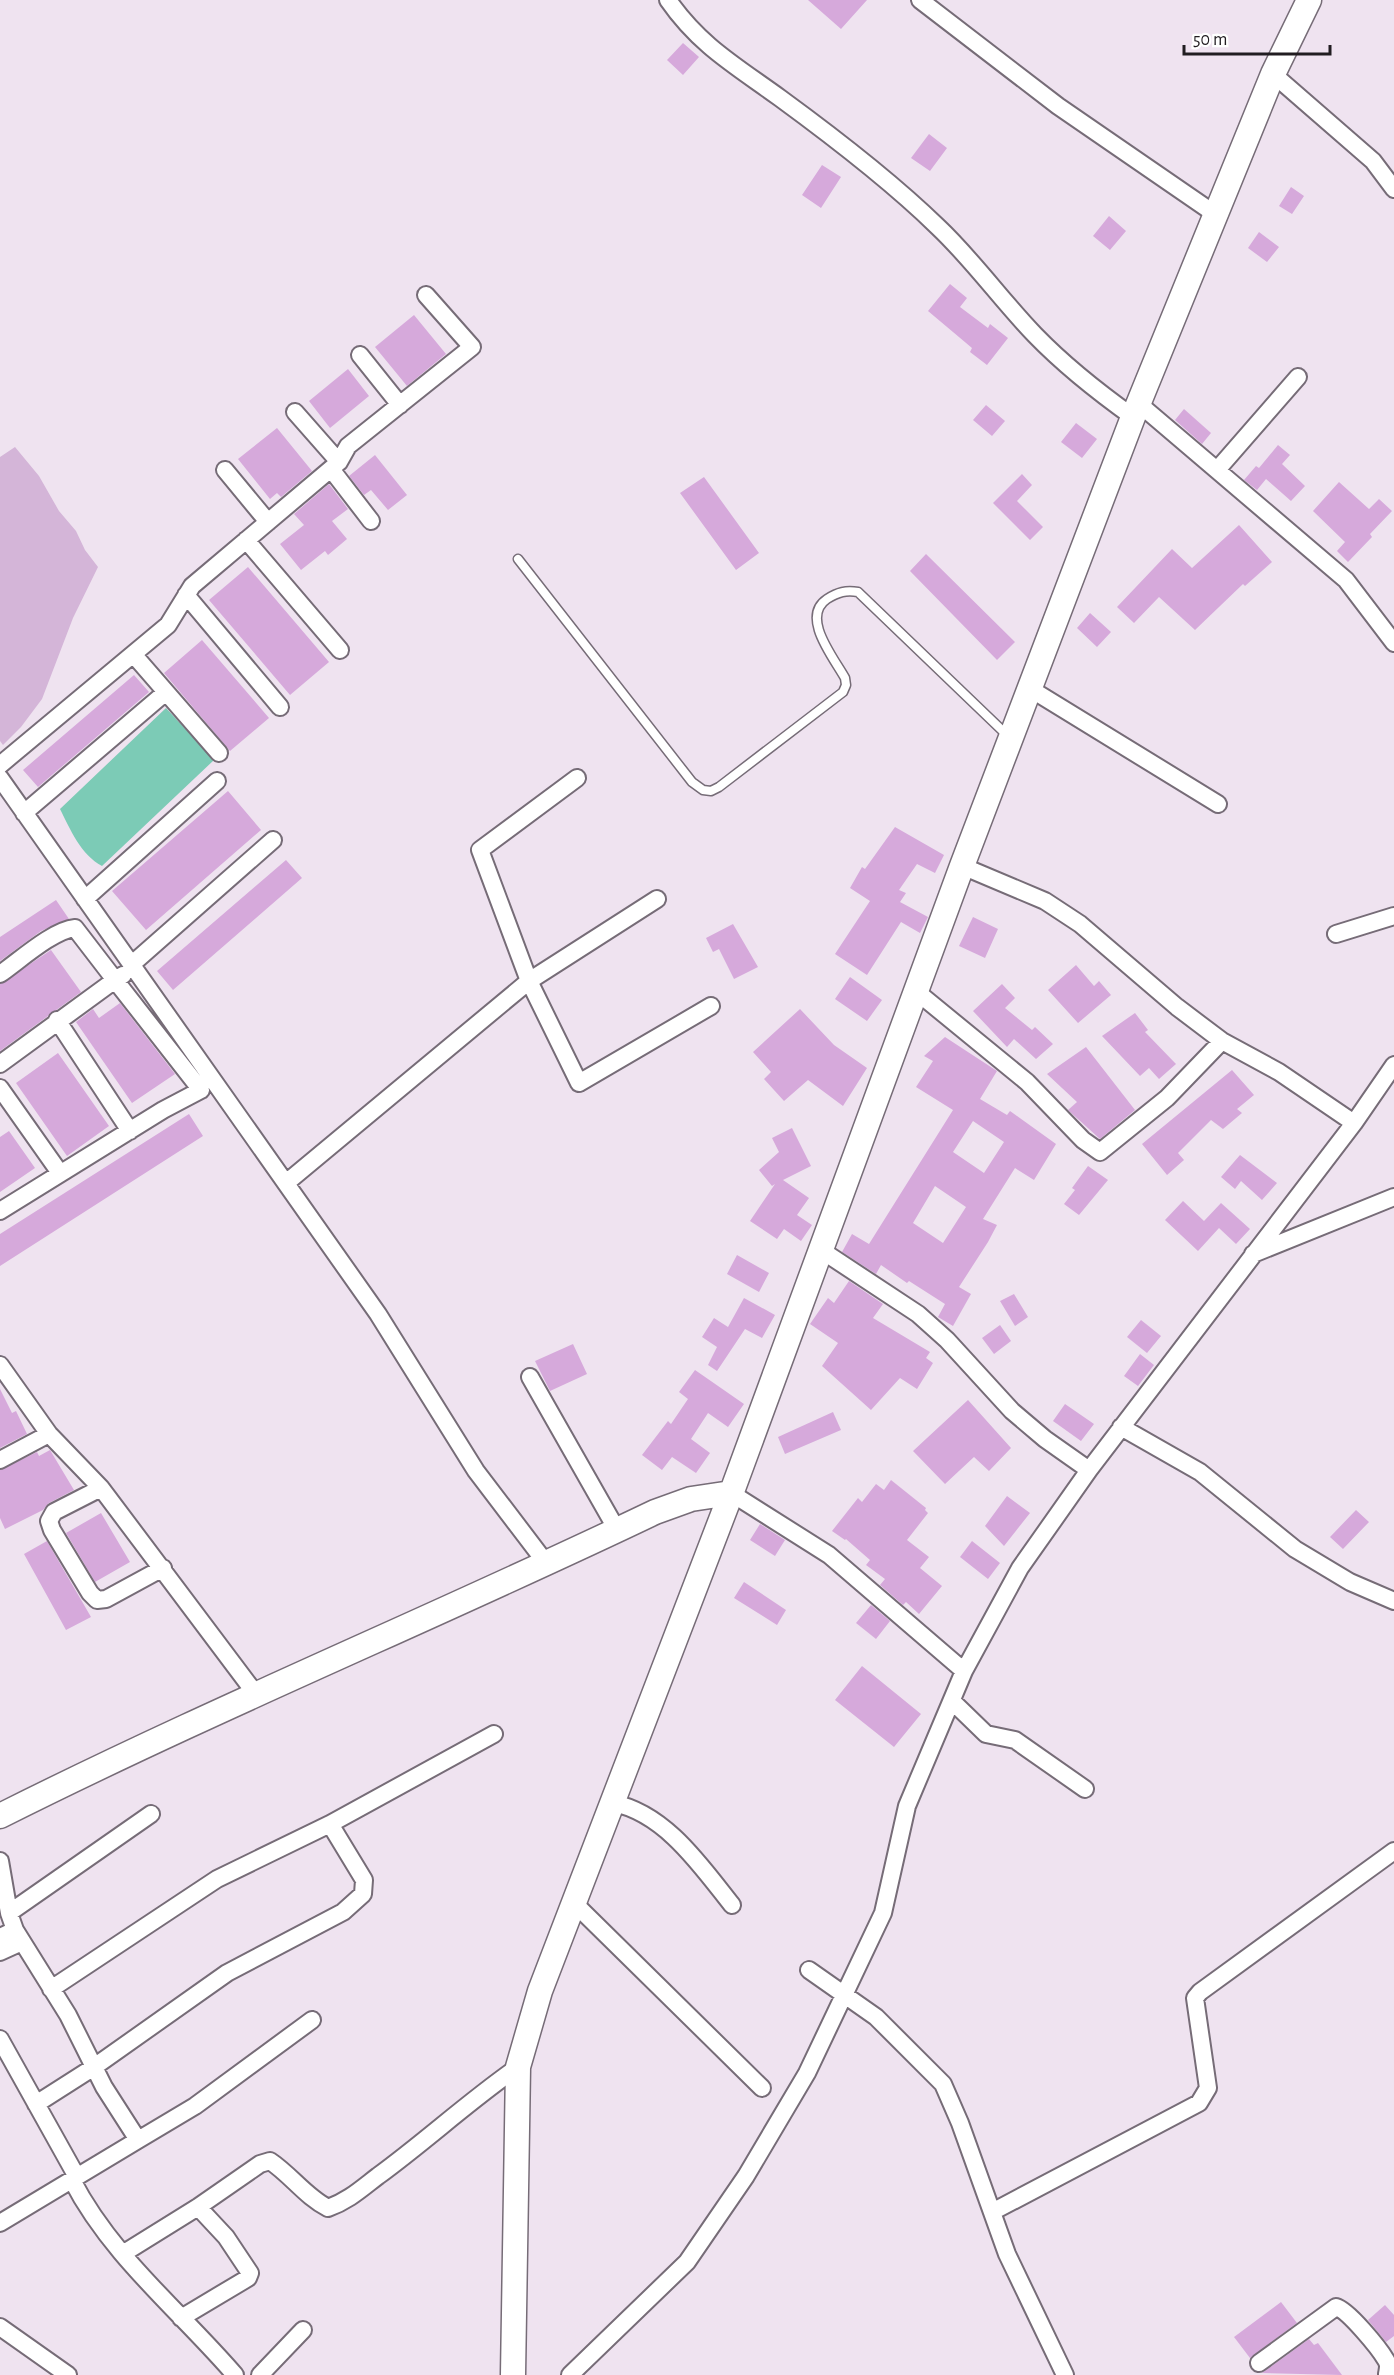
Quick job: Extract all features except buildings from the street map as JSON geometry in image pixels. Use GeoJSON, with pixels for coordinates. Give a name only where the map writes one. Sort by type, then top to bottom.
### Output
{"type":"FeatureCollection","features":[{"type":"Feature","properties":{"kind":"main road"},"geometry":{"type":"LineString","coordinates":[[510,2373],[518,2067],[540,1991],[731,1493],[962,866],[1135,410],[1273,74],[1309,0]]}},
{"type":"Feature","properties":{"kind":"main road"},"geometry":{"type":"LineString","coordinates":[[0,1816],[255,1694],[617,1530],[691,1499],[731,1493]]}},
{"type":"Feature","properties":{"kind":"street"},"geometry":{"type":"LineString","coordinates":[[668,0],[695,34],[718,56],[780,98],[854,155],[939,227],[1036,336],[1088,385],[1135,410],[1217,470],[1346,580],[1394,643]]}},
{"type":"Feature","properties":{"kind":"street"},"geometry":{"type":"LineString","coordinates":[[920,0],[1058,106],[1215,214]]}},
{"type":"Feature","properties":{"kind":"street"},"geometry":{"type":"LineString","coordinates":[[1273,74],[1373,161],[1394,189]]}},
{"type":"Feature","properties":{"kind":"street"},"geometry":{"type":"LineString","coordinates":[[0,765],[168,625],[192,586],[335,465],[348,446],[472,347],[426,295]]}},
{"type":"Feature","properties":{"kind":"street"},"geometry":{"type":"LineString","coordinates":[[360,355],[400,405]]}},
{"type":"Feature","properties":{"kind":"street"},"geometry":{"type":"LineString","coordinates":[[1217,470],[1298,377]]}},
{"type":"Feature","properties":{"kind":"street"},"geometry":{"type":"LineString","coordinates":[[295,412],[335,465],[371,521]]}},
{"type":"Feature","properties":{"kind":"street"},"geometry":{"type":"LineString","coordinates":[[225,470],[268,522]]}},
{"type":"Feature","properties":{"kind":"street"},"geometry":{"type":"LineString","coordinates":[[246,540],[339,650]]}},
{"type":"Feature","properties":{"kind":"street"},"geometry":{"type":"LineString","coordinates":[[186,595],[280,707]]}},
{"type":"Feature","properties":{"kind":"street"},"geometry":{"type":"LineString","coordinates":[[133,654],[219,753]]}},
{"type":"Feature","properties":{"kind":"street"},"geometry":{"type":"LineString","coordinates":[[1029,688],[1218,804]]}},
{"type":"Feature","properties":{"kind":"street"},"geometry":{"type":"LineString","coordinates":[[24,813],[166,692]]}},
{"type":"Feature","properties":{"kind":"street"},"geometry":{"type":"LineString","coordinates":[[0,778],[378,1314],[476,1471],[546,1563]]}},
{"type":"Feature","properties":{"kind":"street"},"geometry":{"type":"LineString","coordinates":[[578,778],[480,850],[529,981],[579,1083],[711,1006]]}},
{"type":"Feature","properties":{"kind":"street"},"geometry":{"type":"LineString","coordinates":[[85,899],[217,781]]}},
{"type":"Feature","properties":{"kind":"street"},"geometry":{"type":"LineString","coordinates":[[0,1064],[57,1020],[133,968],[273,840]]}},
{"type":"Feature","properties":{"kind":"street"},"geometry":{"type":"LineString","coordinates":[[962,866],[1045,901],[1080,924],[1177,1007],[1222,1041],[1279,1072],[1333,1106],[1354,1123]]}},
{"type":"Feature","properties":{"kind":"street"},"geometry":{"type":"LineString","coordinates":[[286,1183],[529,981],[657,899]]}},
{"type":"Feature","properties":{"kind":"street"},"geometry":{"type":"LineString","coordinates":[[1336,934],[1394,915]]}},
{"type":"Feature","properties":{"kind":"street"},"geometry":{"type":"LineString","coordinates":[[81,932],[98,918]]}},
{"type":"Feature","properties":{"kind":"street"},"geometry":{"type":"LineString","coordinates":[[0,974],[66,929],[75,928],[81,932],[115,980],[201,1090]]}},
{"type":"Feature","properties":{"kind":"street"},"geometry":{"type":"LineString","coordinates":[[916,992],[1027,1082],[1083,1140],[1100,1152],[1167,1098],[1222,1041]]}},
{"type":"Feature","properties":{"kind":"street"},"geometry":{"type":"LineString","coordinates":[[57,1020],[130,1131]]}},
{"type":"Feature","properties":{"kind":"street"},"geometry":{"type":"LineString","coordinates":[[570,2375],[687,2262],[746,2176],[807,2073],[884,1913],[907,1806],[964,1671],[1020,1568],[1089,1470],[1354,1123],[1394,1065]]}},
{"type":"Feature","properties":{"kind":"street"},"geometry":{"type":"LineString","coordinates":[[0,1088],[60,1173]]}},
{"type":"Feature","properties":{"kind":"street"},"geometry":{"type":"LineString","coordinates":[[0,1211],[201,1090],[219,1088]]}},
{"type":"Feature","properties":{"kind":"street"},"geometry":{"type":"LineString","coordinates":[[1252,1255],[1394,1197]]}},
{"type":"Feature","properties":{"kind":"street"},"geometry":{"type":"LineString","coordinates":[[821,1250],[918,1314],[947,1340],[1012,1412],[1089,1470]]}},
{"type":"Feature","properties":{"kind":"street"},"geometry":{"type":"LineString","coordinates":[[0,1366],[49,1434],[101,1488],[255,1694]]}},
{"type":"Feature","properties":{"kind":"street"},"geometry":{"type":"LineString","coordinates":[[530,1377],[617,1530]]}},
{"type":"Feature","properties":{"kind":"street"},"geometry":{"type":"LineString","coordinates":[[1121,1427],[1200,1472],[1295,1549],[1350,1582],[1394,1601]]}},
{"type":"Feature","properties":{"kind":"street"},"geometry":{"type":"LineString","coordinates":[[0,1460],[49,1434]]}},
{"type":"Feature","properties":{"kind":"street"},"geometry":{"type":"LineString","coordinates":[[101,1488],[54,1512],[49,1521],[52,1530],[90,1593],[97,1600],[106,1599],[163,1568]]}},
{"type":"Feature","properties":{"kind":"street"},"geometry":{"type":"LineString","coordinates":[[731,1493],[829,1555],[964,1671]]}},
{"type":"Feature","properties":{"kind":"street"},"geometry":{"type":"LineString","coordinates":[[952,1701],[986,1734],[1015,1740],[1085,1789]]}},
{"type":"Feature","properties":{"kind":"street"},"geometry":{"type":"LineString","coordinates":[[51,1989],[217,1879],[330,1824],[494,1734]]}},
{"type":"Feature","properties":{"kind":"street"},"geometry":{"type":"LineString","coordinates":[[613,1803],[630,1806],[648,1815],[690,1854],[732,1905]]}},
{"type":"Feature","properties":{"kind":"street"},"geometry":{"type":"LineString","coordinates":[[9,1913],[151,1814]]}},
{"type":"Feature","properties":{"kind":"street"},"geometry":{"type":"LineString","coordinates":[[36,2104],[94,2067],[227,1973],[343,1912],[359,1899],[365,1888],[364,1880],[330,1824]]}},
{"type":"Feature","properties":{"kind":"street"},"geometry":{"type":"LineString","coordinates":[[992,2212],[1199,2103],[1208,2088],[1195,1998],[1200,1992],[1394,1851]]}},
{"type":"Feature","properties":{"kind":"street"},"geometry":{"type":"LineString","coordinates":[[0,1863],[12,1936],[51,1989],[138,2140]]}},
{"type":"Feature","properties":{"kind":"street"},"geometry":{"type":"LineString","coordinates":[[575,1904],[762,2088]]}},
{"type":"Feature","properties":{"kind":"street"},"geometry":{"type":"LineString","coordinates":[[0,1952],[12,1936]]}},
{"type":"Feature","properties":{"kind":"street"},"geometry":{"type":"LineString","coordinates":[[809,1970],[876,2017],[943,2084],[960,2123],[1007,2254],[1065,2375]]}},
{"type":"Feature","properties":{"kind":"street"},"geometry":{"type":"LineString","coordinates":[[1,2220],[195,2106],[312,2020]]}},
{"type":"Feature","properties":{"kind":"street"},"geometry":{"type":"LineString","coordinates":[[0,2039],[94,2218],[181,2318],[235,2375]]}},
{"type":"Feature","properties":{"kind":"street"},"geometry":{"type":"LineString","coordinates":[[124,2253],[198,2207],[260,2164],[270,2161],[287,2172],[316,2202],[328,2208],[347,2201],[416,2149],[472,2099],[518,2067]]}},
{"type":"Feature","properties":{"kind":"street"},"geometry":{"type":"LineString","coordinates":[[181,2318],[248,2278],[250,2273],[226,2237],[198,2207]]}},
{"type":"Feature","properties":{"kind":"street"},"geometry":{"type":"LineString","coordinates":[[1259,2363],[1336,2307],[1346,2312],[1384,2357],[1389,2367],[1389,2374]]}},
{"type":"Feature","properties":{"kind":"street"},"geometry":{"type":"LineString","coordinates":[[0,2326],[68,2375]]}},
{"type":"Feature","properties":{"kind":"street"},"geometry":{"type":"LineString","coordinates":[[260,2375],[303,2330]]}},
{"type":"Feature","properties":{"kind":"lane"},"geometry":{"type":"LineString","coordinates":[[518,559],[653,733],[693,782],[703,790],[711,791],[719,788],[843,692],[846,685],[845,678],[816,626],[817,611],[824,601],[846,590],[858,592],[1010,738]]}},
{"type":"Feature","properties":{"kind":"shaded area"},"geometry":{"type":"Polygon","coordinates":[[[15,447],[39,476],[59,511],[76,531],[85,550],[98,567],[73,618],[42,699],[21,727],[3,745],[0,741],[0,457],[15,447]]]}},
{"type":"Feature","properties":{"kind":"shaded area"},"geometry":{"type":"Polygon","coordinates":[[[166,708],[214,760],[102,866],[82,848],[60,809],[166,708]]]}}]}
